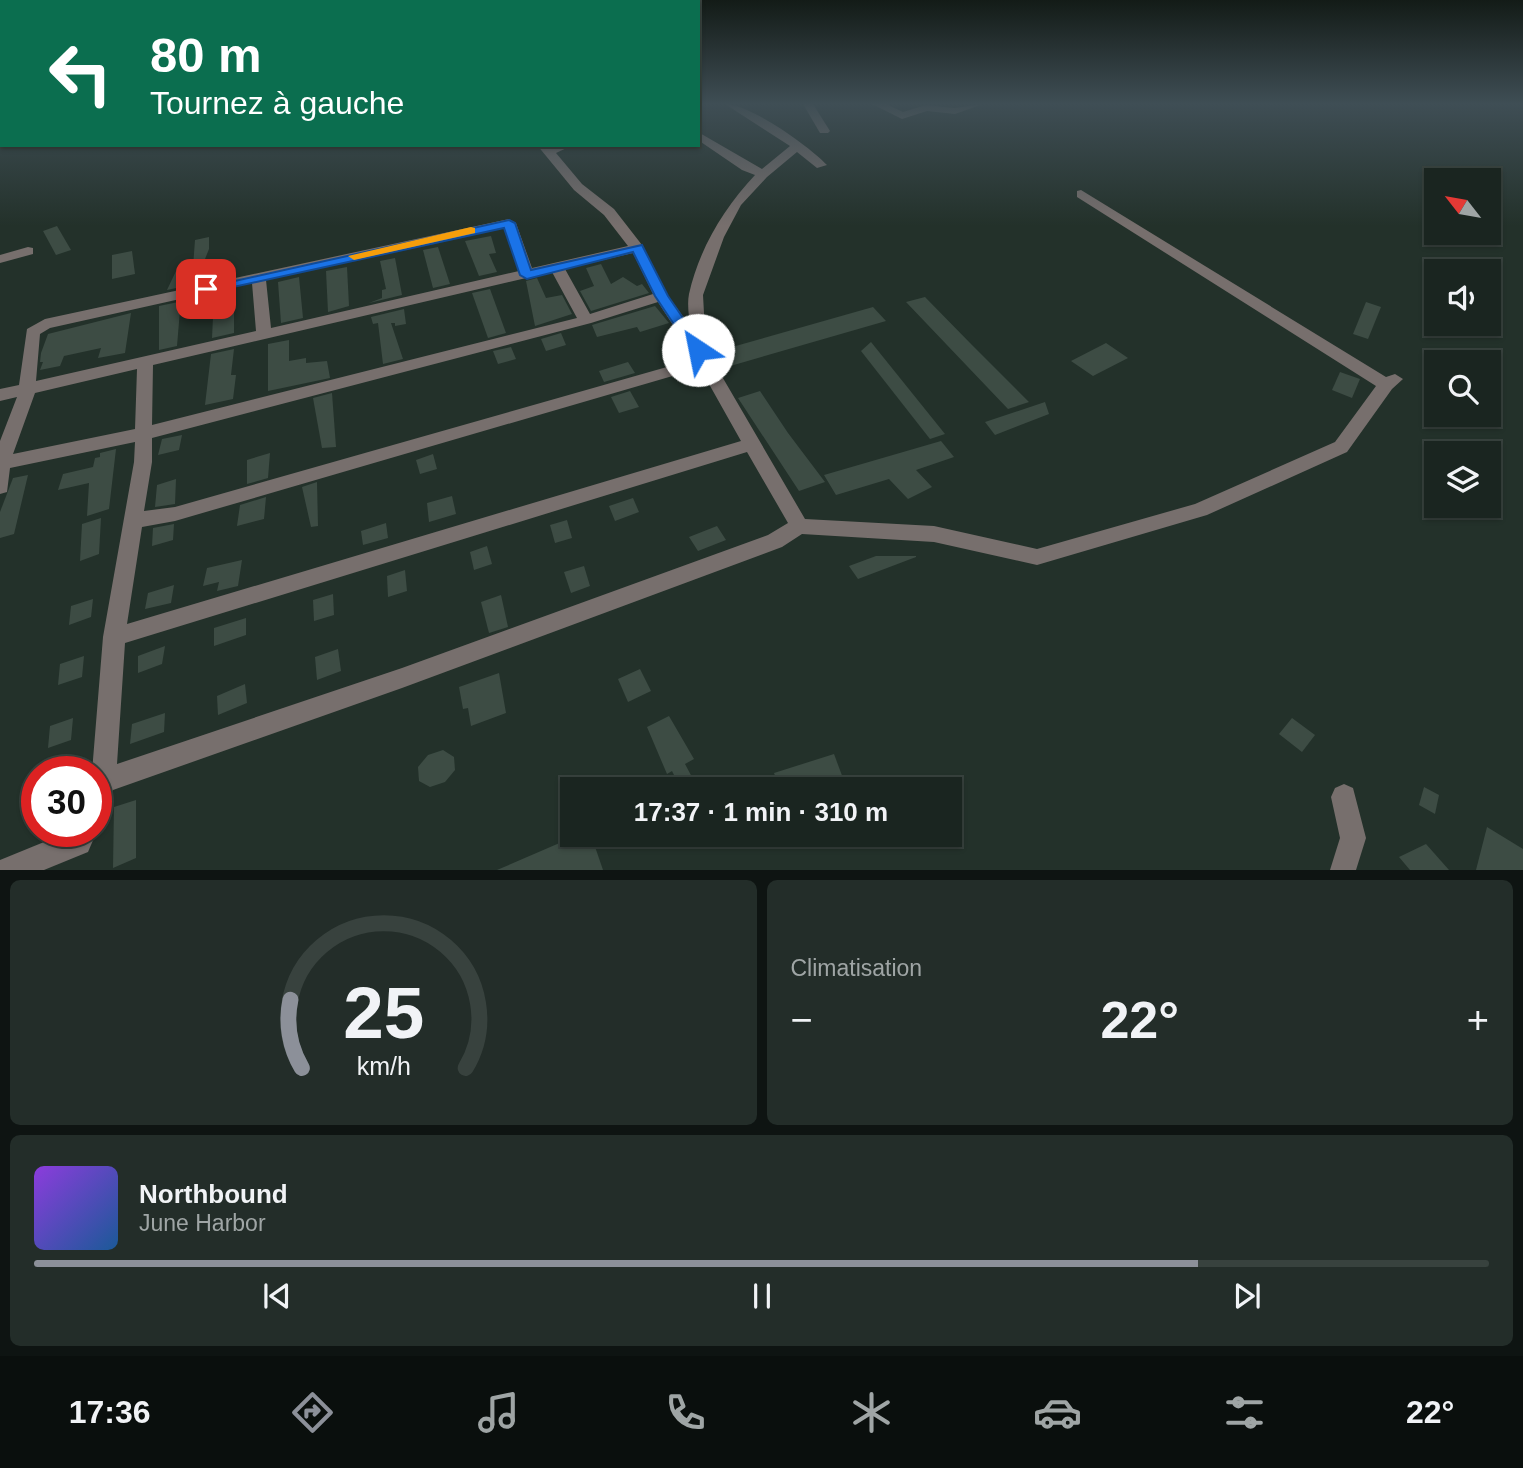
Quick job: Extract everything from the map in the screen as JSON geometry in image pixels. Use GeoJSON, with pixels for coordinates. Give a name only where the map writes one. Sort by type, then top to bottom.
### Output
{"type":"FeatureCollection","features":[{"type":"Feature","properties":{"kind":"street"},"geometry":{"type":"LineString","coordinates":[[712,145],[746,167],[763,174]]}},
{"type":"Feature","properties":{"kind":"street"},"geometry":{"type":"LineString","coordinates":[[700,356],[696,295],[717,237],[736,203],[763,174],[797,146],[821,165]]}},
{"type":"Feature","properties":{"kind":"street"},"geometry":{"type":"LineString","coordinates":[[547,148],[578,187],[609,212],[637,248],[661,296],[700,356],[799,526]]}},
{"type":"Feature","properties":{"kind":"street"},"geometry":{"type":"LineString","coordinates":[[112,787],[775,541],[799,526],[934,534],[1037,557],[1200,510],[1341,447],[1390,382],[1081,194]]}},
{"type":"Feature","properties":{"kind":"street"},"geometry":{"type":"LineString","coordinates":[[0,487],[1,463],[27,391],[32,332],[45,324],[509,223],[527,275]]}},
{"type":"Feature","properties":{"kind":"street"},"geometry":{"type":"LineString","coordinates":[[0,396],[637,248]]}},
{"type":"Feature","properties":{"kind":"street"},"geometry":{"type":"LineString","coordinates":[[0,259],[28,251]]}},
{"type":"Feature","properties":{"kind":"street"},"geometry":{"type":"LineString","coordinates":[[557,268],[586,320]]}},
{"type":"Feature","properties":{"kind":"street"},"geometry":{"type":"LineString","coordinates":[[259,277],[264,335]]}},
{"type":"Feature","properties":{"kind":"street"},"geometry":{"type":"LineString","coordinates":[[1,463],[142,434],[586,320],[661,296]]}},
{"type":"Feature","properties":{"kind":"street"},"geometry":{"type":"LineString","coordinates":[[136,520],[175,514],[700,356]]}},
{"type":"Feature","properties":{"kind":"street"},"geometry":{"type":"LineString","coordinates":[[103,756],[114,637],[136,520],[143,462],[145,361]]}},
{"type":"Feature","properties":{"kind":"street"},"geometry":{"type":"LineString","coordinates":[[114,637],[751,444]]}},
{"type":"Feature","properties":{"kind":"street"},"geometry":{"type":"LineString","coordinates":[[1343,870],[1353,838],[1344,797]]}},
{"type":"Feature","properties":{"kind":"street"},"geometry":{"type":"LineString","coordinates":[[9,870],[69,847]]}},
{"type":"Feature","properties":{"kind":"building"},"geometry":{"type":"Polygon","coordinates":[[[57,226],[71,250],[56,255],[43,231],[57,226]]]}},
{"type":"Feature","properties":{"kind":"building"},"geometry":{"type":"Polygon","coordinates":[[[491,236],[496,253],[489,254],[497,272],[479,276],[465,241],[491,236]]]}},
{"type":"Feature","properties":{"kind":"building"},"geometry":{"type":"Polygon","coordinates":[[[209,237],[209,249],[195,284],[167,290],[177,269],[193,267],[195,240],[209,237]]]}},
{"type":"Feature","properties":{"kind":"building"},"geometry":{"type":"Polygon","coordinates":[[[438,247],[450,284],[433,288],[423,250],[438,247]]]}},
{"type":"Feature","properties":{"kind":"building"},"geometry":{"type":"Polygon","coordinates":[[[132,251],[135,274],[112,279],[112,255],[132,251]]]}},
{"type":"Feature","properties":{"kind":"building"},"geometry":{"type":"Polygon","coordinates":[[[395,258],[402,295],[369,303],[382,298],[382,290],[386,289],[380,261],[395,258]]]}},
{"type":"Feature","properties":{"kind":"building"},"geometry":{"type":"Polygon","coordinates":[[[601,264],[611,284],[623,277],[637,286],[642,284],[649,293],[591,311],[580,291],[594,286],[586,268],[601,264]]]}},
{"type":"Feature","properties":{"kind":"building"},"geometry":{"type":"Polygon","coordinates":[[[347,267],[349,306],[328,312],[326,271],[347,267]]]}},
{"type":"Feature","properties":{"kind":"building"},"geometry":{"type":"Polygon","coordinates":[[[299,277],[303,318],[281,323],[278,282],[299,277]]]}},
{"type":"Feature","properties":{"kind":"building"},"geometry":{"type":"Polygon","coordinates":[[[537,278],[546,298],[562,295],[572,314],[535,326],[526,281],[537,278]]]}},
{"type":"Feature","properties":{"kind":"building"},"geometry":{"type":"Polygon","coordinates":[[[490,289],[506,333],[488,338],[472,293],[490,289]]]}},
{"type":"Feature","properties":{"kind":"building"},"geometry":{"type":"Polygon","coordinates":[[[234,291],[234,333],[212,338],[214,296],[234,291]]]}},
{"type":"Feature","properties":{"kind":"building"},"geometry":{"type":"Polygon","coordinates":[[[925,297],[1029,402],[1008,409],[906,302],[925,297]]]}},
{"type":"Feature","properties":{"kind":"building"},"geometry":{"type":"Polygon","coordinates":[[[188,300],[180,310],[177,346],[159,350],[159,306],[188,300]]]}},
{"type":"Feature","properties":{"kind":"building"},"geometry":{"type":"Polygon","coordinates":[[[1366,302],[1381,307],[1368,339],[1353,334],[1366,302]]]}},
{"type":"Feature","properties":{"kind":"building"},"geometry":{"type":"Polygon","coordinates":[[[655,306],[669,323],[640,332],[637,327],[597,337],[592,325],[655,306]]]}},
{"type":"Feature","properties":{"kind":"building"},"geometry":{"type":"Polygon","coordinates":[[[873,307],[886,321],[720,369],[711,353],[873,307]]]}},
{"type":"Feature","properties":{"kind":"building"},"geometry":{"type":"Polygon","coordinates":[[[404,309],[406,324],[395,326],[395,323],[391,323],[403,359],[383,364],[378,323],[373,324],[371,317],[404,309]]]}},
{"type":"Feature","properties":{"kind":"building"},"geometry":{"type":"Polygon","coordinates":[[[131,313],[125,353],[98,358],[101,348],[64,356],[60,366],[40,370],[43,362],[40,362],[41,353],[48,334],[131,313]]]}},
{"type":"Feature","properties":{"kind":"building"},"geometry":{"type":"Polygon","coordinates":[[[561,333],[566,345],[546,351],[541,339],[561,333]]]}},
{"type":"Feature","properties":{"kind":"building"},"geometry":{"type":"Polygon","coordinates":[[[289,340],[289,361],[306,358],[306,363],[327,361],[330,378],[268,391],[268,344],[289,340]]]}},
{"type":"Feature","properties":{"kind":"building"},"geometry":{"type":"Polygon","coordinates":[[[871,342],[945,434],[930,439],[861,351],[871,342]]]}},
{"type":"Feature","properties":{"kind":"building"},"geometry":{"type":"Polygon","coordinates":[[[1106,343],[1128,358],[1093,376],[1071,361],[1106,343]]]}},
{"type":"Feature","properties":{"kind":"building"},"geometry":{"type":"Polygon","coordinates":[[[511,347],[516,359],[498,364],[493,351],[511,347]]]}},
{"type":"Feature","properties":{"kind":"building"},"geometry":{"type":"Polygon","coordinates":[[[234,349],[231,375],[236,375],[233,399],[205,405],[211,354],[234,349]]]}},
{"type":"Feature","properties":{"kind":"building"},"geometry":{"type":"Polygon","coordinates":[[[628,362],[635,373],[604,382],[599,371],[628,362]]]}},
{"type":"Feature","properties":{"kind":"building"},"geometry":{"type":"Polygon","coordinates":[[[1340,372],[1360,379],[1352,398],[1332,390],[1340,372]]]}},
{"type":"Feature","properties":{"kind":"building"},"geometry":{"type":"Polygon","coordinates":[[[630,391],[639,407],[619,413],[611,397],[630,391]]]}},
{"type":"Feature","properties":{"kind":"building"},"geometry":{"type":"Polygon","coordinates":[[[760,391],[825,482],[799,491],[738,398],[760,391]]]}},
{"type":"Feature","properties":{"kind":"building"},"geometry":{"type":"Polygon","coordinates":[[[332,393],[336,447],[322,448],[313,398],[332,393]]]}},
{"type":"Feature","properties":{"kind":"building"},"geometry":{"type":"Polygon","coordinates":[[[1045,402],[1049,414],[995,435],[985,422],[1045,402]]]}},
{"type":"Feature","properties":{"kind":"building"},"geometry":{"type":"Polygon","coordinates":[[[182,435],[179,450],[158,455],[162,439],[182,435]]]}},
{"type":"Feature","properties":{"kind":"building"},"geometry":{"type":"Polygon","coordinates":[[[941,441],[954,457],[916,470],[932,487],[908,499],[889,479],[836,495],[824,475],[941,441]]]}},
{"type":"Feature","properties":{"kind":"building"},"geometry":{"type":"Polygon","coordinates":[[[116,449],[109,509],[87,516],[89,483],[58,490],[63,474],[93,467],[95,458],[100,457],[100,453],[116,449]]]}},
{"type":"Feature","properties":{"kind":"building"},"geometry":{"type":"Polygon","coordinates":[[[270,453],[268,478],[247,484],[247,460],[270,453]]]}},
{"type":"Feature","properties":{"kind":"building"},"geometry":{"type":"Polygon","coordinates":[[[433,454],[437,469],[420,474],[416,460],[433,454]]]}},
{"type":"Feature","properties":{"kind":"building"},"geometry":{"type":"Polygon","coordinates":[[[28,475],[14,534],[0,538],[0,512],[13,478],[28,475]]]}},
{"type":"Feature","properties":{"kind":"building"},"geometry":{"type":"Polygon","coordinates":[[[176,479],[175,504],[155,507],[157,485],[176,479]]]}},
{"type":"Feature","properties":{"kind":"building"},"geometry":{"type":"Polygon","coordinates":[[[317,482],[318,526],[311,527],[302,487],[317,482]]]}},
{"type":"Feature","properties":{"kind":"building"},"geometry":{"type":"Polygon","coordinates":[[[452,496],[456,514],[429,522],[427,503],[452,496]]]}},
{"type":"Feature","properties":{"kind":"building"},"geometry":{"type":"Polygon","coordinates":[[[266,497],[264,519],[237,526],[240,505],[266,497]]]}},
{"type":"Feature","properties":{"kind":"building"},"geometry":{"type":"Polygon","coordinates":[[[633,498],[639,512],[615,521],[609,506],[633,498]]]}},
{"type":"Feature","properties":{"kind":"building"},"geometry":{"type":"Polygon","coordinates":[[[101,518],[99,554],[80,561],[82,524],[101,518]]]}},
{"type":"Feature","properties":{"kind":"building"},"geometry":{"type":"Polygon","coordinates":[[[567,520],[572,538],[555,543],[550,525],[567,520]]]}},
{"type":"Feature","properties":{"kind":"building"},"geometry":{"type":"Polygon","coordinates":[[[386,523],[388,538],[363,545],[361,531],[386,523]]]}},
{"type":"Feature","properties":{"kind":"building"},"geometry":{"type":"Polygon","coordinates":[[[174,524],[173,540],[152,546],[153,528],[174,524]]]}},
{"type":"Feature","properties":{"kind":"building"},"geometry":{"type":"Polygon","coordinates":[[[717,526],[726,540],[698,551],[689,537],[717,526]]]}},
{"type":"Feature","properties":{"kind":"building"},"geometry":{"type":"Polygon","coordinates":[[[487,546],[492,564],[474,570],[470,552],[487,546]]]}},
{"type":"Feature","properties":{"kind":"building"},"geometry":{"type":"Polygon","coordinates":[[[876,556],[916,557],[858,579],[849,566],[876,556]]]}},
{"type":"Feature","properties":{"kind":"building"},"geometry":{"type":"Polygon","coordinates":[[[242,560],[238,586],[217,591],[219,582],[203,586],[207,568],[242,560]]]}},
{"type":"Feature","properties":{"kind":"building"},"geometry":{"type":"Polygon","coordinates":[[[584,566],[590,586],[571,593],[564,572],[584,566]]]}},
{"type":"Feature","properties":{"kind":"building"},"geometry":{"type":"Polygon","coordinates":[[[405,570],[407,591],[388,597],[387,576],[405,570]]]}},
{"type":"Feature","properties":{"kind":"building"},"geometry":{"type":"Polygon","coordinates":[[[174,585],[171,603],[145,609],[148,593],[174,585]]]}},
{"type":"Feature","properties":{"kind":"building"},"geometry":{"type":"Polygon","coordinates":[[[333,594],[334,615],[314,621],[313,600],[333,594]]]}},
{"type":"Feature","properties":{"kind":"building"},"geometry":{"type":"Polygon","coordinates":[[[501,595],[508,627],[489,633],[481,602],[501,595]]]}},
{"type":"Feature","properties":{"kind":"building"},"geometry":{"type":"Polygon","coordinates":[[[93,599],[91,617],[69,625],[71,606],[93,599]]]}},
{"type":"Feature","properties":{"kind":"building"},"geometry":{"type":"Polygon","coordinates":[[[246,618],[246,635],[214,646],[214,628],[246,618]]]}},
{"type":"Feature","properties":{"kind":"building"},"geometry":{"type":"Polygon","coordinates":[[[165,646],[162,664],[138,673],[138,656],[165,646]]]}},
{"type":"Feature","properties":{"kind":"building"},"geometry":{"type":"Polygon","coordinates":[[[338,649],[341,671],[317,680],[315,657],[338,649]]]}},
{"type":"Feature","properties":{"kind":"building"},"geometry":{"type":"Polygon","coordinates":[[[84,656],[82,677],[58,685],[60,664],[84,656]]]}},
{"type":"Feature","properties":{"kind":"building"},"geometry":{"type":"Polygon","coordinates":[[[640,669],[651,691],[628,702],[618,679],[640,669]]]}},
{"type":"Feature","properties":{"kind":"building"},"geometry":{"type":"Polygon","coordinates":[[[499,673],[506,713],[471,726],[468,708],[463,709],[459,687],[499,673]]]}},
{"type":"Feature","properties":{"kind":"building"},"geometry":{"type":"Polygon","coordinates":[[[245,684],[247,703],[218,715],[217,696],[245,684]]]}},
{"type":"Feature","properties":{"kind":"building"},"geometry":{"type":"Polygon","coordinates":[[[165,713],[164,732],[130,744],[132,724],[165,713]]]}},
{"type":"Feature","properties":{"kind":"building"},"geometry":{"type":"Polygon","coordinates":[[[669,716],[694,759],[685,764],[692,777],[675,777],[672,771],[667,774],[647,727],[669,716]]]}},
{"type":"Feature","properties":{"kind":"building"},"geometry":{"type":"Polygon","coordinates":[[[73,718],[71,740],[48,748],[50,726],[73,718]]]}},
{"type":"Feature","properties":{"kind":"building"},"geometry":{"type":"Polygon","coordinates":[[[1292,718],[1315,735],[1302,752],[1279,734],[1292,718]]]}},
{"type":"Feature","properties":{"kind":"building"},"geometry":{"type":"Polygon","coordinates":[[[443,750],[454,757],[455,770],[445,782],[430,787],[419,781],[418,767],[428,755],[443,750]]]}},
{"type":"Feature","properties":{"kind":"building"},"geometry":{"type":"Polygon","coordinates":[[[834,754],[843,777],[776,777],[774,773],[834,754]]]}},
{"type":"Feature","properties":{"kind":"building"},"geometry":{"type":"Polygon","coordinates":[[[1424,787],[1439,795],[1435,814],[1419,805],[1424,787]]]}},
{"type":"Feature","properties":{"kind":"building"},"geometry":{"type":"Polygon","coordinates":[[[136,800],[136,858],[113,868],[114,807],[136,800]]]}},
{"type":"Feature","properties":{"kind":"building"},"geometry":{"type":"Polygon","coordinates":[[[1487,827],[1523,849],[1523,870],[1476,870],[1487,827]]]}},
{"type":"Feature","properties":{"kind":"building"},"geometry":{"type":"Polygon","coordinates":[[[560,843],[560,847],[595,847],[603,870],[497,870],[560,843]]]}},
{"type":"Feature","properties":{"kind":"building"},"geometry":{"type":"Polygon","coordinates":[[[1426,844],[1449,870],[1410,870],[1399,857],[1426,844]]]}},
{"type":"Feature","properties":{"kind":"slow traffic"},"geometry":{"type":"LineString","coordinates":[[354,256],[471,231]]}},
{"type":"Feature","properties":{"kind":"route"},"geometry":{"type":"LineString","coordinates":[[206,289],[509,223],[527,275],[637,248],[661,296],[698,350]]}}]}
